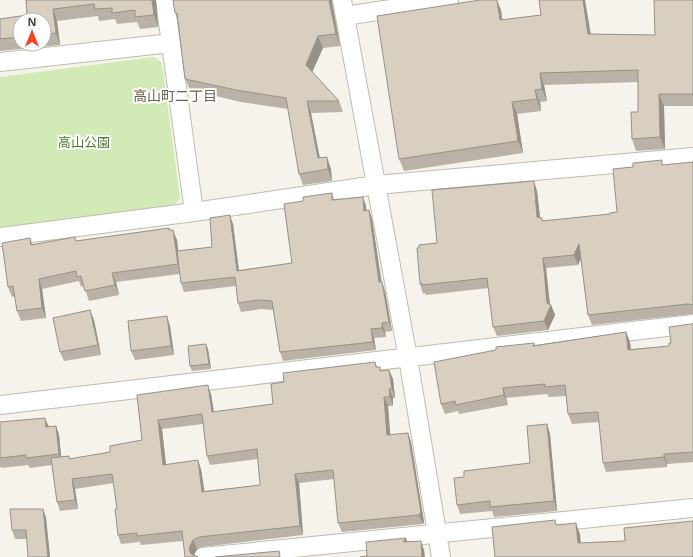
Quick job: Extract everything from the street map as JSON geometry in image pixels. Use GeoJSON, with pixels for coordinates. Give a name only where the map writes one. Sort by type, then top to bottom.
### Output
{"type":"FeatureCollection","features":[{"type":"Feature","properties":{"kind":"street"},"geometry":{"type":"LineString","coordinates":[[165,0],[194,212]]}},
{"type":"Feature","properties":{"kind":"street"},"geometry":{"type":"LineString","coordinates":[[441,557],[408,358],[343,8],[449,0]]}},
{"type":"Feature","properties":{"kind":"street"},"geometry":{"type":"LineString","coordinates":[[0,62],[171,43]]}},
{"type":"Feature","properties":{"kind":"street"},"geometry":{"type":"LineString","coordinates":[[0,237],[194,212],[376,185],[693,157]]}},
{"type":"Feature","properties":{"kind":"street"},"geometry":{"type":"LineString","coordinates":[[0,405],[693,324]]}},
{"type":"Feature","properties":{"kind":"street"},"geometry":{"type":"LineString","coordinates":[[203,557],[437,532],[693,508]]}},
{"type":"Feature","properties":{"kind":"green space","name":"高山公園"},"geometry":{"type":"Polygon","coordinates":[[[154,57],[162,63],[180,198],[174,206],[0,228],[0,77],[154,57]]]}},
{"type":"Feature","properties":{"kind":"building"},"geometry":{"type":"Polygon","coordinates":[[[26,0],[152,0],[154,15],[135,17],[135,10],[112,13],[112,8],[95,9],[94,4],[53,9],[56,33],[52,33],[52,12],[27,12],[26,0]]]}},
{"type":"Feature","properties":{"kind":"building"},"geometry":{"type":"Polygon","coordinates":[[[173,0],[329,0],[336,34],[318,36],[306,65],[339,101],[307,101],[318,158],[327,157],[328,169],[299,174],[286,98],[236,90],[185,79],[177,13],[175,13],[173,0]]]}},
{"type":"Feature","properties":{"kind":"building"},"geometry":{"type":"Polygon","coordinates":[[[480,0],[497,0],[500,20],[541,15],[539,0],[583,0],[588,34],[655,35],[654,0],[693,0],[693,94],[659,94],[660,137],[632,139],[631,112],[638,112],[638,70],[540,73],[542,89],[535,90],[537,99],[512,102],[518,141],[399,159],[377,16],[480,0]]]}},
{"type":"Feature","properties":{"kind":"building"},"geometry":{"type":"Polygon","coordinates":[[[12,17],[12,38],[0,39],[0,19],[12,17]]]}},
{"type":"Feature","properties":{"kind":"building"},"geometry":{"type":"Polygon","coordinates":[[[662,160],[662,165],[693,162],[693,305],[688,304],[588,315],[579,244],[574,255],[543,258],[547,303],[551,305],[544,321],[493,327],[487,278],[420,284],[417,248],[419,248],[419,245],[437,243],[432,190],[534,181],[537,217],[542,218],[542,221],[610,214],[617,212],[613,169],[633,167],[633,163],[662,160]]]}},
{"type":"Feature","properties":{"kind":"building"},"geometry":{"type":"Polygon","coordinates":[[[332,193],[332,200],[363,197],[364,211],[369,210],[379,282],[382,282],[389,322],[382,323],[382,328],[371,329],[373,342],[280,352],[272,301],[258,300],[238,303],[235,277],[181,283],[177,251],[212,247],[210,218],[230,215],[237,271],[292,263],[284,204],[303,201],[303,197],[332,193]]]}},
{"type":"Feature","properties":{"kind":"building"},"geometry":{"type":"Polygon","coordinates":[[[169,228],[169,230],[173,230],[178,264],[112,273],[115,285],[85,291],[81,276],[77,277],[76,271],[39,279],[42,308],[17,311],[13,286],[8,287],[2,243],[30,238],[31,245],[75,237],[76,241],[169,228]]]}},
{"type":"Feature","properties":{"kind":"building"},"geometry":{"type":"Polygon","coordinates":[[[90,310],[98,345],[60,352],[53,318],[90,310]]]}},
{"type":"Feature","properties":{"kind":"building"},"geometry":{"type":"Polygon","coordinates":[[[167,316],[171,346],[131,351],[128,321],[167,316]]]}},
{"type":"Feature","properties":{"kind":"building"},"geometry":{"type":"Polygon","coordinates":[[[693,323],[693,452],[664,454],[664,457],[603,463],[598,412],[568,414],[565,385],[545,387],[545,384],[503,388],[504,395],[456,405],[455,401],[441,404],[434,362],[496,350],[496,347],[534,343],[533,346],[626,332],[628,350],[669,346],[669,343],[671,343],[669,327],[693,323]]]}},
{"type":"Feature","properties":{"kind":"building"},"geometry":{"type":"Polygon","coordinates":[[[206,344],[209,364],[190,366],[188,346],[206,344]]]}},
{"type":"Feature","properties":{"kind":"building"},"geometry":{"type":"Polygon","coordinates":[[[375,362],[376,367],[380,367],[380,371],[389,370],[392,389],[389,389],[390,397],[384,397],[387,435],[408,433],[421,512],[419,515],[338,523],[333,470],[295,474],[300,526],[199,537],[193,540],[189,549],[191,554],[198,557],[185,557],[182,531],[137,536],[137,533],[118,535],[115,509],[117,509],[112,474],[72,479],[75,500],[57,502],[51,458],[69,456],[69,459],[110,452],[110,446],[142,440],[137,395],[208,385],[212,412],[273,404],[271,384],[284,382],[283,373],[375,362]],[[202,414],[158,420],[163,465],[198,460],[202,492],[260,485],[257,449],[207,456],[202,414]]]}},
{"type":"Feature","properties":{"kind":"building"},"geometry":{"type":"Polygon","coordinates":[[[45,418],[46,427],[56,426],[59,454],[26,458],[26,455],[0,458],[0,422],[45,418]]]}},
{"type":"Feature","properties":{"kind":"building"},"geometry":{"type":"Polygon","coordinates":[[[547,424],[554,501],[490,507],[490,501],[457,505],[454,478],[464,477],[464,471],[530,463],[527,426],[547,424]]]}},
{"type":"Feature","properties":{"kind":"building"},"geometry":{"type":"Polygon","coordinates":[[[10,509],[43,509],[48,557],[28,557],[26,530],[12,530],[10,509]]]}},
{"type":"Feature","properties":{"kind":"building"},"geometry":{"type":"Polygon","coordinates":[[[555,520],[556,525],[576,523],[578,543],[625,541],[624,528],[693,521],[693,557],[495,557],[492,527],[555,520]]]}},
{"type":"Feature","properties":{"kind":"building"},"geometry":{"type":"Polygon","coordinates":[[[406,538],[403,542],[421,541],[422,557],[360,557],[367,556],[366,542],[406,538]]]}},
{"type":"Feature","properties":{"kind":"building"},"geometry":{"type":"Polygon","coordinates":[[[279,551],[280,557],[215,557],[279,551]]]}},
{"type":"Feature","properties":{"kind":"district","name":"高山町二丁目"},"geometry":{"type":"Point","coordinates":[175,95]}}]}
